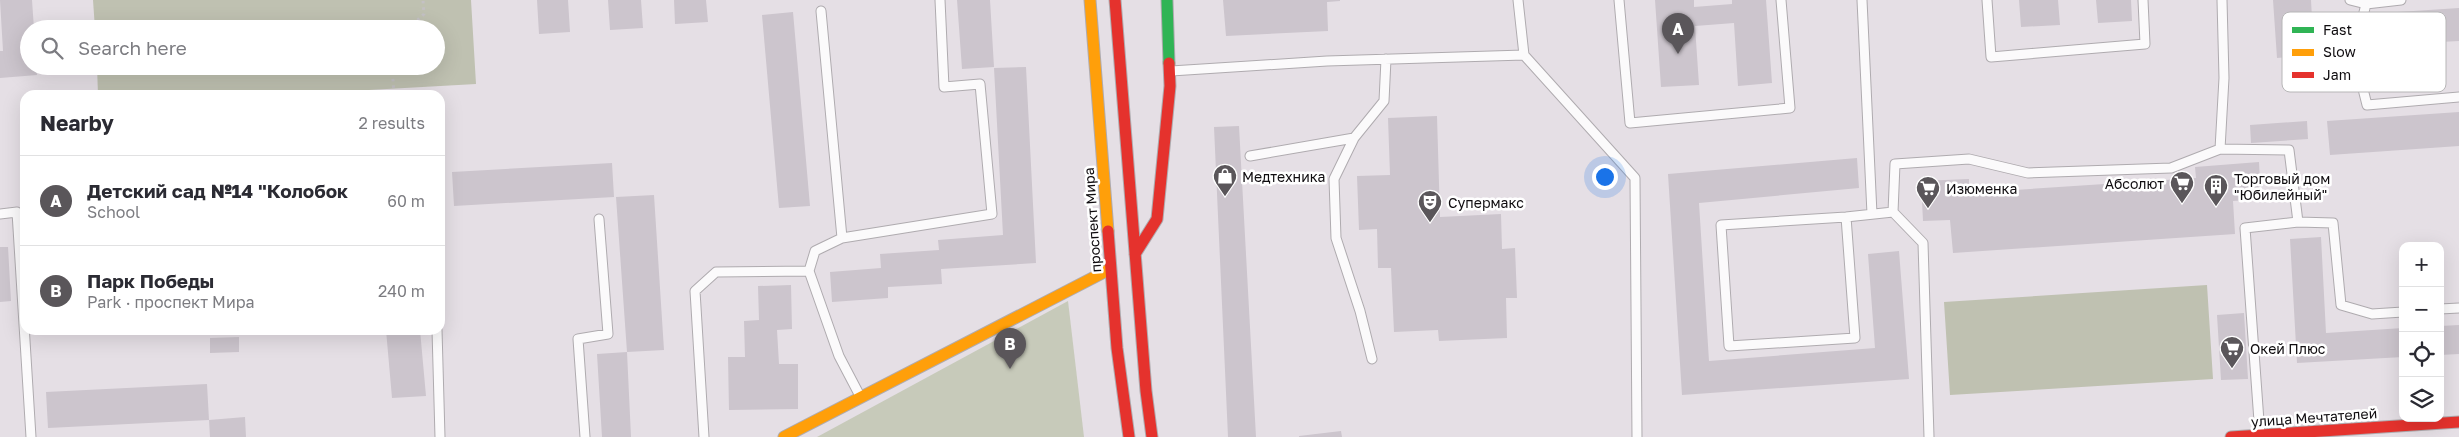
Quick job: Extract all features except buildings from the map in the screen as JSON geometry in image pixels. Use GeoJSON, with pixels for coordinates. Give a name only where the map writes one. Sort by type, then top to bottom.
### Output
{"type":"FeatureCollection","features":[{"type":"Feature","properties":{"kind":"street","name":"проспект Мира"},"geometry":{"type":"LineString","coordinates":[[1090,0],[1110,269],[1128,437]]}},
{"type":"Feature","properties":{"kind":"street"},"geometry":{"type":"LineString","coordinates":[[1115,0],[1146,392],[1152,437]]}},
{"type":"Feature","properties":{"kind":"street"},"geometry":{"type":"LineString","coordinates":[[1136,254],[1157,219],[1170,86],[1166,0]]}},
{"type":"Feature","properties":{"kind":"street"},"geometry":{"type":"LineString","coordinates":[[784,437],[860,396],[1110,269]]}},
{"type":"Feature","properties":{"kind":"street","name":"улица Мечтателей"},"geometry":{"type":"LineString","coordinates":[[2231,437],[2459,422]]}},
{"type":"Feature","properties":{"kind":"lane"},"geometry":{"type":"LineString","coordinates":[[860,396],[839,356],[809,271],[815,251],[842,238],[992,214],[980,84],[944,87],[940,0]]}},
{"type":"Feature","properties":{"kind":"lane"},"geometry":{"type":"LineString","coordinates":[[1518,0],[1524,55],[1634,178],[1637,437]]}},
{"type":"Feature","properties":{"kind":"lane"},"geometry":{"type":"LineString","coordinates":[[1619,0],[1630,123],[1790,108],[1781,0]]}},
{"type":"Feature","properties":{"kind":"lane"},"geometry":{"type":"LineString","coordinates":[[1862,0],[1872,214]]}},
{"type":"Feature","properties":{"kind":"lane"},"geometry":{"type":"LineString","coordinates":[[1987,0],[1991,57],[2145,44],[2143,0]]}},
{"type":"Feature","properties":{"kind":"lane"},"geometry":{"type":"LineString","coordinates":[[2220,149],[2224,78],[2222,0]]}},
{"type":"Feature","properties":{"kind":"lane"},"geometry":{"type":"LineString","coordinates":[[2350,0],[2366,4],[2401,0]]}},
{"type":"Feature","properties":{"kind":"lane"},"geometry":{"type":"LineString","coordinates":[[2364,12],[2366,4]]}},
{"type":"Feature","properties":{"kind":"lane"},"geometry":{"type":"LineString","coordinates":[[821,11],[842,238]]}},
{"type":"Feature","properties":{"kind":"lane"},"geometry":{"type":"LineString","coordinates":[[1169,71],[1327,60],[1524,55]]}},
{"type":"Feature","properties":{"kind":"lane"},"geometry":{"type":"LineString","coordinates":[[1372,359],[1360,311],[1336,238],[1334,179],[1354,138],[1384,101],[1386,59]]}},
{"type":"Feature","properties":{"kind":"lane"},"geometry":{"type":"LineString","coordinates":[[2364,92],[2368,105],[2459,97]]}},
{"type":"Feature","properties":{"kind":"lane"},"geometry":{"type":"LineString","coordinates":[[1250,156],[1354,138]]}},
{"type":"Feature","properties":{"kind":"lane"},"geometry":{"type":"LineString","coordinates":[[1929,437],[1923,242],[1892,212],[1894,164],[1969,159],[2028,173],[2171,168],[2220,149],[2289,150],[2298,222]]}},
{"type":"Feature","properties":{"kind":"lane"},"geometry":{"type":"LineString","coordinates":[[0,214],[17,212],[20,260]]}},
{"type":"Feature","properties":{"kind":"lane"},"geometry":{"type":"LineString","coordinates":[[1846,217],[1855,338],[1729,346],[1721,225],[1892,212]]}},
{"type":"Feature","properties":{"kind":"lane"},"geometry":{"type":"LineString","coordinates":[[585,437],[578,339],[608,334],[599,219]]}},
{"type":"Feature","properties":{"kind":"lane"},"geometry":{"type":"LineString","coordinates":[[2260,435],[2245,228],[2298,222],[2332,223],[2341,305],[2372,314],[2399,312]]}},
{"type":"Feature","properties":{"kind":"lane"},"geometry":{"type":"LineString","coordinates":[[704,437],[695,292],[716,272],[809,271]]}},
{"type":"Feature","properties":{"kind":"lane"},"geometry":{"type":"LineString","coordinates":[[2444,309],[2459,308]]}},
{"type":"Feature","properties":{"kind":"lane"},"geometry":{"type":"LineString","coordinates":[[25,335],[31,437]]}},
{"type":"Feature","properties":{"kind":"lane"},"geometry":{"type":"LineString","coordinates":[[437,335],[440,437]]}},
{"type":"Feature","properties":{"kind":"path"},"geometry":{"type":"LineString","coordinates":[[418,20],[424,14],[422,0]]}},
{"type":"Feature","properties":{"kind":"path"},"geometry":{"type":"LineString","coordinates":[[393,75],[394,90]]}},
{"type":"Feature","properties":{"kind":"green space"},"geometry":{"type":"Polygon","coordinates":[[[93,0],[471,0],[476,84],[369,90],[98,90],[97,75],[445,75],[445,20],[94,20],[93,0]]]}},
{"type":"Feature","properties":{"kind":"green space"},"geometry":{"type":"Polygon","coordinates":[[[2207,285],[2213,379],[1950,395],[1944,302],[2207,285]]]}},
{"type":"Feature","properties":{"kind":"green space"},"geometry":{"type":"Polygon","coordinates":[[[1068,301],[1084,437],[817,437],[1068,301]]]}},
{"type":"Feature","properties":{"kind":"traffic: fast"},"geometry":{"type":"LineString","coordinates":[[1167,0],[1169,63]]}},
{"type":"Feature","properties":{"kind":"traffic: slow"},"geometry":{"type":"LineString","coordinates":[[1090,0],[1108,231]]}},
{"type":"Feature","properties":{"kind":"traffic: slow"},"geometry":{"type":"LineString","coordinates":[[784,437],[1110,269]]}},
{"type":"Feature","properties":{"kind":"traffic: jam"},"geometry":{"type":"LineString","coordinates":[[1115,0],[1146,391],[1152,437]]}},
{"type":"Feature","properties":{"kind":"traffic: jam"},"geometry":{"type":"LineString","coordinates":[[1135,254],[1157,219],[1170,86],[1169,63]]}},
{"type":"Feature","properties":{"kind":"traffic: jam"},"geometry":{"type":"LineString","coordinates":[[1108,231],[1117,348],[1129,437]]}},
{"type":"Feature","properties":{"kind":"traffic: jam"},"geometry":{"type":"LineString","coordinates":[[2231,437],[2459,422]]}},
{"type":"Feature","properties":{"kind":"place","name":"Детский сад №14 \"Колобок"},"geometry":{"type":"Point","coordinates":[1678,54]}},
{"type":"Feature","properties":{"kind":"place","name":"Медтехника"},"geometry":{"type":"Point","coordinates":[1225,197]}},
{"type":"Feature","properties":{"kind":"place","name":"Абсолют"},"geometry":{"type":"Point","coordinates":[2182,204]}},
{"type":"Feature","properties":{"kind":"place","name":"Торговый дом \"Юбилейный\""},"geometry":{"type":"Point","coordinates":[2216,207]}},
{"type":"Feature","properties":{"kind":"place","name":"Изюменка"},"geometry":{"type":"Point","coordinates":[1928,209]}},
{"type":"Feature","properties":{"kind":"place","name":"Супермакс"},"geometry":{"type":"Point","coordinates":[1430,223]}},
{"type":"Feature","properties":{"kind":"place","name":"Парк Победы"},"geometry":{"type":"Point","coordinates":[1010,369]}},
{"type":"Feature","properties":{"kind":"place","name":"Окей Плюс"},"geometry":{"type":"Point","coordinates":[2232,369]}}]}
